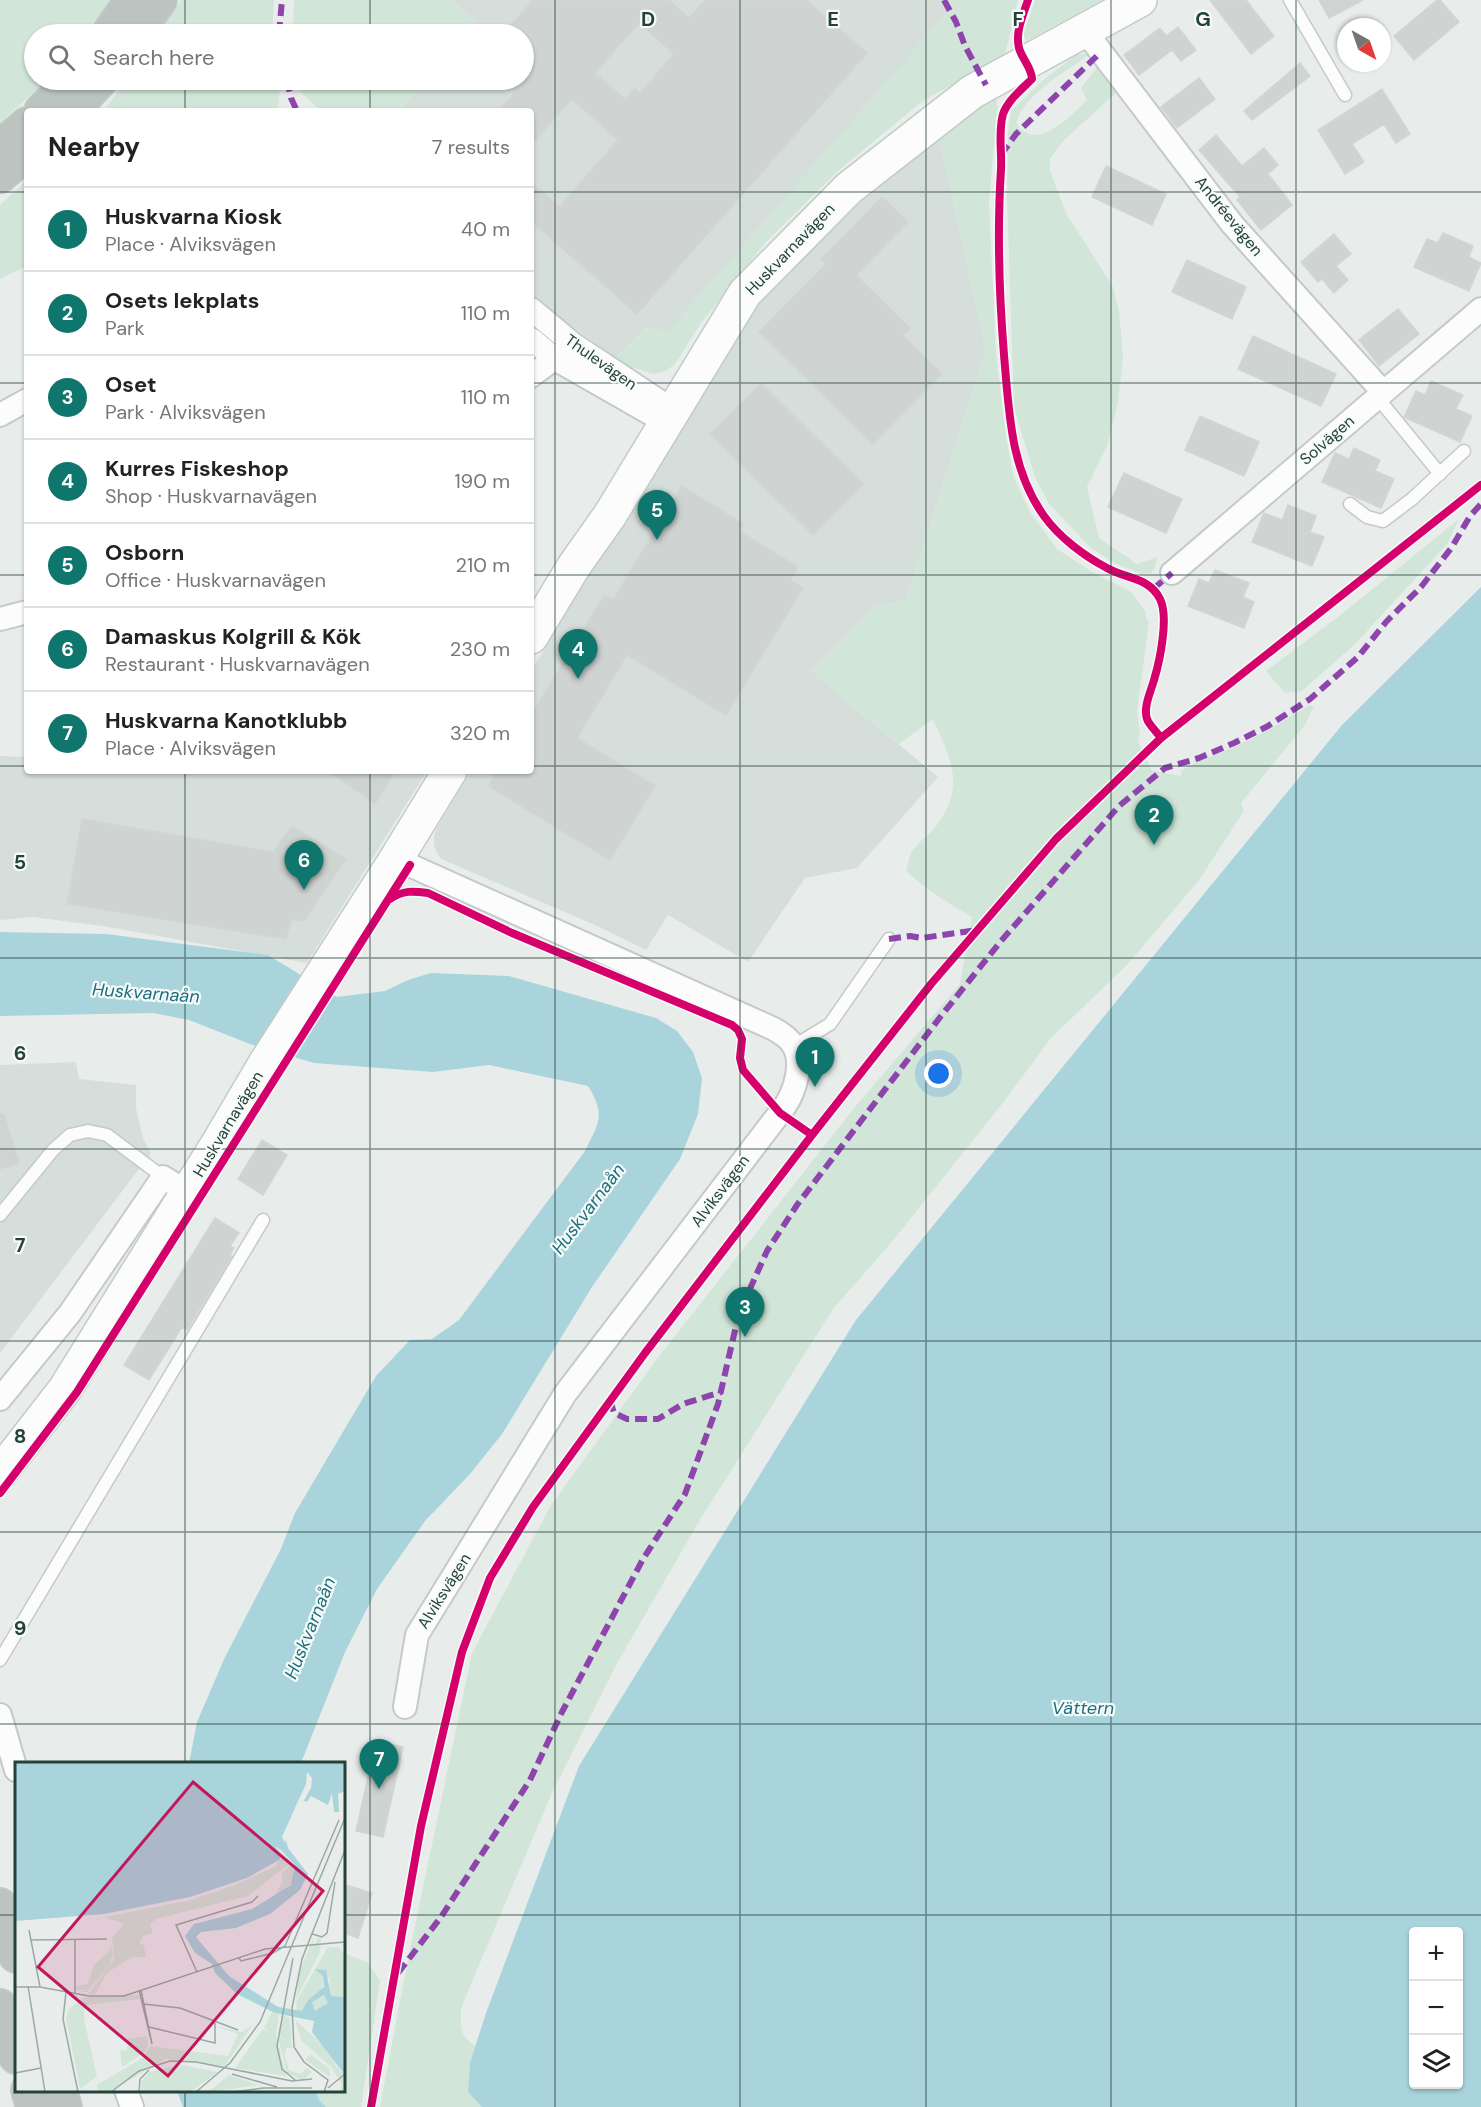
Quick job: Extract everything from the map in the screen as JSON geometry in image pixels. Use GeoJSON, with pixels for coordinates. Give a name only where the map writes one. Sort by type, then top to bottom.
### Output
{"type":"FeatureCollection","features":[{"type":"Feature","properties":{"kind":"highway"},"geometry":{"type":"LineString","coordinates":[[115,24],[132,0]]}},
{"type":"Feature","properties":{"kind":"highway"},"geometry":{"type":"LineString","coordinates":[[143,24],[160,0]]}},
{"type":"Feature","properties":{"kind":"highway"},"geometry":{"type":"LineString","coordinates":[[44,108],[62,90]]}},
{"type":"Feature","properties":{"kind":"highway"},"geometry":{"type":"LineString","coordinates":[[75,108],[92,90]]}},
{"type":"Feature","properties":{"kind":"highway"},"geometry":{"type":"LineString","coordinates":[[0,147],[24,127]]}},
{"type":"Feature","properties":{"kind":"highway"},"geometry":{"type":"LineString","coordinates":[[0,176],[24,156]]}},
{"type":"Feature","properties":{"kind":"highway"},"geometry":{"type":"LineString","coordinates":[[0,1905],[15,1953]]}},
{"type":"Feature","properties":{"kind":"highway"},"geometry":{"type":"LineString","coordinates":[[0,2006],[15,2054]]}},
{"type":"Feature","properties":{"kind":"highway"},"geometry":{"type":"LineString","coordinates":[[28,2092],[33,2107]]}},
{"type":"Feature","properties":{"kind":"highway"},"geometry":{"type":"LineString","coordinates":[[60,2092],[65,2107]]}},
{"type":"Feature","properties":{"kind":"street","name":"Huskvarnavägen"},"geometry":{"type":"LineString","coordinates":[[534,632],[574,566],[610,515],[746,293],[849,188],[972,92],[1140,0]]}},
{"type":"Feature","properties":{"kind":"street","name":"Andréevägen"},"geometry":{"type":"LineString","coordinates":[[1085,31],[1232,224],[1380,395]]}},
{"type":"Feature","properties":{"kind":"street","name":"Solvägen"},"geometry":{"type":"LineString","coordinates":[[1172,573],[1481,309]]}},
{"type":"Feature","properties":{"kind":"street","name":"Thulevägen"},"geometry":{"type":"LineString","coordinates":[[534,312],[670,417]]}},
{"type":"Feature","properties":{"kind":"street","name":"Thulevägen"},"geometry":{"type":"LineString","coordinates":[[534,342],[555,359],[670,417]]}},
{"type":"Feature","properties":{"kind":"street"},"geometry":{"type":"LineString","coordinates":[[534,374],[573,344]]}},
{"type":"Feature","properties":{"kind":"street"},"geometry":{"type":"LineString","coordinates":[[0,415],[24,402]]}},
{"type":"Feature","properties":{"kind":"street"},"geometry":{"type":"LineString","coordinates":[[0,619],[24,613]]}},
{"type":"Feature","properties":{"kind":"street","name":"Huskvarnavägen"},"geometry":{"type":"LineString","coordinates":[[4,1468],[65,1389],[175,1184],[266,1062],[448,774]]}},
{"type":"Feature","properties":{"kind":"street"},"geometry":{"type":"LineString","coordinates":[[396,859],[774,1029],[784,1035],[794,1046]]}},
{"type":"Feature","properties":{"kind":"street","name":"Alviksvägen"},"geometry":{"type":"LineString","coordinates":[[405,1707],[417,1635],[565,1394],[789,1101],[795,1083],[797,1058],[794,1046]]}},
{"type":"Feature","properties":{"kind":"street"},"geometry":{"type":"LineString","coordinates":[[0,1399],[175,1184]]}},
{"type":"Feature","properties":{"kind":"street"},"geometry":{"type":"LineString","coordinates":[[0,1715],[15,1767]]}},
{"type":"Feature","properties":{"kind":"street"},"geometry":{"type":"LineString","coordinates":[[126,2092],[132,2107]]}},
{"type":"Feature","properties":{"kind":"lane"},"geometry":{"type":"LineString","coordinates":[[1290,0],[1345,95]]}},
{"type":"Feature","properties":{"kind":"lane"},"geometry":{"type":"LineString","coordinates":[[1380,395],[1440,474]]}},
{"type":"Feature","properties":{"kind":"lane"},"geometry":{"type":"LineString","coordinates":[[1350,504],[1367,517],[1383,521],[1412,499],[1464,451]]}},
{"type":"Feature","properties":{"kind":"lane"},"geometry":{"type":"LineString","coordinates":[[794,1046],[830,1024],[889,939]]}},
{"type":"Feature","properties":{"kind":"lane"},"geometry":{"type":"LineString","coordinates":[[0,1215],[53,1150],[70,1135],[88,1131],[107,1135],[175,1184]]}},
{"type":"Feature","properties":{"kind":"lane"},"geometry":{"type":"LineString","coordinates":[[0,1660],[263,1220]]}},
{"type":"Feature","properties":{"kind":"shaded area"},"geometry":{"type":"Polygon","coordinates":[[[451,0],[940,0],[949,11],[668,332],[647,327],[616,358],[534,297],[534,108],[401,108],[418,90],[534,90],[534,24],[478,24],[451,0]]]}},
{"type":"Feature","properties":{"kind":"shaded area"},"geometry":{"type":"Polygon","coordinates":[[[938,133],[986,351],[906,599],[874,607],[811,671],[938,777],[857,868],[805,878],[748,962],[668,915],[646,950],[595,925],[441,859],[434,845],[434,837],[436,829],[469,774],[534,774],[534,666],[753,308],[823,230],[938,133]]]}},
{"type":"Feature","properties":{"kind":"shaded area"},"geometry":{"type":"Polygon","coordinates":[[[0,756],[24,757],[24,774],[425,774],[307,963],[103,926],[32,917],[0,920],[0,756]]]}},
{"type":"Feature","properties":{"kind":"shaded area"},"geometry":{"type":"Polygon","coordinates":[[[76,1062],[79,1079],[136,1085],[136,1108],[143,1138],[151,1153],[0,1353],[0,1065],[76,1062]]]}},
{"type":"Feature","properties":{"kind":"green space"},"geometry":{"type":"Polygon","coordinates":[[[0,0],[112,0],[92,24],[24,24],[24,90],[36,90],[0,123],[0,0]]]}},
{"type":"Feature","properties":{"kind":"green space"},"geometry":{"type":"Polygon","coordinates":[[[181,0],[274,0],[273,24],[165,24],[181,0]]]}},
{"type":"Feature","properties":{"kind":"green space"},"geometry":{"type":"Polygon","coordinates":[[[294,0],[451,0],[478,24],[293,24],[294,0]]]}},
{"type":"Feature","properties":{"kind":"green space"},"geometry":{"type":"Polygon","coordinates":[[[940,0],[1018,0],[1005,54],[924,100],[839,170],[765,243],[701,323],[675,364],[666,371],[653,374],[629,366],[616,358],[647,327],[668,332],[948,11],[940,0]]]}},
{"type":"Feature","properties":{"kind":"green space"},"geometry":{"type":"Polygon","coordinates":[[[1035,0],[1102,0],[1027,41],[1023,35],[1035,0]]]}},
{"type":"Feature","properties":{"kind":"green space"},"geometry":{"type":"Polygon","coordinates":[[[1087,54],[1036,94],[1020,113],[1016,123],[1024,132],[1034,135],[1053,129],[1087,100],[1081,88],[1099,65],[1118,91],[1063,141],[1050,159],[1050,171],[1066,213],[1113,287],[1119,311],[1123,358],[1118,402],[1107,446],[1087,487],[1099,538],[1137,564],[1157,557],[1155,568],[1151,573],[1142,574],[1115,563],[1092,549],[1049,504],[1035,477],[1014,408],[1007,199],[1008,132],[1011,111],[1042,81],[1076,55],[1087,54]]]}},
{"type":"Feature","properties":{"kind":"green space"},"geometry":{"type":"Polygon","coordinates":[[[119,90],[280,90],[277,108],[105,108],[119,90]]]}},
{"type":"Feature","properties":{"kind":"green space"},"geometry":{"type":"Polygon","coordinates":[[[299,90],[418,90],[401,108],[318,108],[299,90]]]}},
{"type":"Feature","properties":{"kind":"green space"},"geometry":{"type":"Polygon","coordinates":[[[996,99],[998,107],[989,204],[996,352],[1006,437],[1014,478],[1030,512],[1057,549],[1092,572],[1130,591],[1146,612],[1149,622],[1137,711],[1140,733],[1138,741],[1152,771],[1181,776],[1181,771],[1188,767],[1250,740],[1309,705],[1314,706],[1305,725],[1241,803],[1244,811],[1199,880],[1128,964],[1051,1038],[1002,1104],[891,1243],[833,1309],[698,1523],[615,1667],[551,1795],[461,2008],[463,2034],[476,2046],[470,2063],[468,2092],[482,2107],[380,2107],[408,1959],[472,1653],[550,1507],[653,1364],[854,1108],[960,984],[972,917],[929,890],[906,871],[913,850],[933,830],[943,815],[950,802],[953,788],[953,776],[946,749],[933,719],[899,744],[811,671],[874,607],[906,599],[986,351],[938,133],[996,99]]]}},
{"type":"Feature","properties":{"kind":"green space"},"geometry":{"type":"Polygon","coordinates":[[[24,183],[24,267],[0,279],[0,205],[24,183]]]}},
{"type":"Feature","properties":{"kind":"green space"},"geometry":{"type":"Polygon","coordinates":[[[1459,519],[1448,543],[1354,645],[1302,691],[1285,693],[1266,671],[1343,613],[1459,519]]]}},
{"type":"Feature","properties":{"kind":"green space"},"geometry":{"type":"Polygon","coordinates":[[[345,1953],[367,1962],[380,1980],[361,2107],[326,2107],[316,2092],[345,2092],[345,1953]]]}},
{"type":"Feature","properties":{"kind":"water","name":"Vättern"},"geometry":{"type":"Polygon","coordinates":[[[1481,587],[1481,2107],[482,2107],[468,2092],[470,2063],[486,2013],[579,1766],[856,1320],[1342,725],[1481,587]]]}},
{"type":"Feature","properties":{"kind":"water","name":"Huskvarnaån"},"geometry":{"type":"Polygon","coordinates":[[[0,932],[106,934],[268,955],[337,997],[385,991],[408,980],[431,973],[509,976],[656,1018],[677,1031],[693,1052],[702,1078],[698,1114],[680,1159],[592,1287],[502,1434],[470,1474],[425,1521],[377,1589],[345,1652],[301,1762],[189,1762],[197,1722],[225,1657],[280,1551],[295,1513],[376,1376],[410,1340],[432,1339],[459,1320],[585,1151],[597,1126],[599,1112],[594,1096],[588,1086],[489,1065],[433,1072],[314,1063],[250,1044],[189,1020],[153,1013],[0,1016],[0,932]]]}},
{"type":"Feature","properties":{"kind":"water"},"geometry":{"type":"Polygon","coordinates":[[[177,2092],[316,2092],[326,2107],[183,2107],[177,2092]]]}},
{"type":"Feature","properties":{"kind":"building"},"geometry":{"type":"Polygon","coordinates":[[[533,0],[669,0],[689,18],[705,0],[806,0],[867,53],[637,314],[534,224],[534,185],[559,207],[618,140],[572,99],[534,142],[534,108],[501,108],[517,90],[534,90],[534,24],[512,24],[533,0]],[[639,23],[595,73],[625,99],[635,88],[640,93],[674,54],[639,23]]]}},
{"type":"Feature","properties":{"kind":"building"},"geometry":{"type":"Polygon","coordinates":[[[1210,0],[1246,0],[1274,36],[1251,54],[1210,0]]]}},
{"type":"Feature","properties":{"kind":"building"},"geometry":{"type":"Polygon","coordinates":[[[1319,0],[1363,0],[1329,18],[1319,0]]]}},
{"type":"Feature","properties":{"kind":"building"},"geometry":{"type":"Polygon","coordinates":[[[1437,0],[1440,0],[1459,22],[1414,60],[1394,36],[1437,0]]]}},
{"type":"Feature","properties":{"kind":"building"},"geometry":{"type":"Polygon","coordinates":[[[1178,27],[1196,50],[1181,61],[1172,50],[1139,75],[1124,55],[1160,28],[1166,36],[1178,27]]]}},
{"type":"Feature","properties":{"kind":"building"},"geometry":{"type":"Polygon","coordinates":[[[1300,63],[1310,76],[1252,120],[1244,111],[1300,63]]]}},
{"type":"Feature","properties":{"kind":"building"},"geometry":{"type":"Polygon","coordinates":[[[1199,78],[1215,99],[1177,128],[1161,107],[1199,78]]]}},
{"type":"Feature","properties":{"kind":"building"},"geometry":{"type":"Polygon","coordinates":[[[1382,89],[1410,134],[1396,143],[1384,124],[1352,144],[1364,162],[1345,174],[1318,130],[1382,89]]]}},
{"type":"Feature","properties":{"kind":"building"},"geometry":{"type":"Polygon","coordinates":[[[1216,135],[1242,166],[1264,148],[1278,165],[1268,174],[1292,205],[1261,230],[1237,200],[1240,197],[1199,150],[1216,135]]]}},
{"type":"Feature","properties":{"kind":"building"},"geometry":{"type":"Polygon","coordinates":[[[1106,166],[1166,194],[1152,225],[1092,197],[1106,166]]]}},
{"type":"Feature","properties":{"kind":"building"},"geometry":{"type":"Polygon","coordinates":[[[882,197],[908,222],[856,275],[910,328],[903,336],[942,374],[873,444],[759,332],[826,264],[821,259],[882,197]]]}},
{"type":"Feature","properties":{"kind":"building"},"geometry":{"type":"Polygon","coordinates":[[[1443,233],[1473,246],[1469,257],[1481,263],[1469,291],[1414,267],[1427,239],[1438,243],[1443,233]]]}},
{"type":"Feature","properties":{"kind":"building"},"geometry":{"type":"Polygon","coordinates":[[[1334,234],[1351,254],[1336,266],[1348,280],[1334,293],[1322,279],[1318,282],[1301,262],[1334,234]]]}},
{"type":"Feature","properties":{"kind":"building"},"geometry":{"type":"Polygon","coordinates":[[[1187,260],[1246,287],[1232,319],[1172,292],[1187,260]]]}},
{"type":"Feature","properties":{"kind":"building"},"geometry":{"type":"Polygon","coordinates":[[[1398,309],[1419,334],[1379,366],[1359,340],[1398,309]]]}},
{"type":"Feature","properties":{"kind":"building"},"geometry":{"type":"Polygon","coordinates":[[[1253,336],[1336,374],[1321,406],[1238,369],[1253,336]]]}},
{"type":"Feature","properties":{"kind":"building"},"geometry":{"type":"Polygon","coordinates":[[[1431,381],[1463,395],[1456,409],[1472,416],[1460,442],[1404,417],[1416,391],[1425,395],[1431,381]]]}},
{"type":"Feature","properties":{"kind":"building"},"geometry":{"type":"Polygon","coordinates":[[[761,383],[863,484],[813,535],[710,434],[761,383]]]}},
{"type":"Feature","properties":{"kind":"building"},"geometry":{"type":"Polygon","coordinates":[[[1200,416],[1259,442],[1244,476],[1185,450],[1200,416]]]}},
{"type":"Feature","properties":{"kind":"building"},"geometry":{"type":"Polygon","coordinates":[[[1354,448],[1380,460],[1375,471],[1394,479],[1381,508],[1322,482],[1335,453],[1349,459],[1354,448]]]}},
{"type":"Feature","properties":{"kind":"building"},"geometry":{"type":"Polygon","coordinates":[[[1124,473],[1182,499],[1166,533],[1108,507],[1124,473]]]}},
{"type":"Feature","properties":{"kind":"building"},"geometry":{"type":"Polygon","coordinates":[[[682,486],[743,524],[739,531],[798,567],[790,580],[803,588],[726,715],[627,655],[577,738],[655,786],[610,860],[488,786],[495,774],[534,774],[534,711],[604,595],[613,600],[682,486]]]}},
{"type":"Feature","properties":{"kind":"building"},"geometry":{"type":"Polygon","coordinates":[[[1288,505],[1316,516],[1310,532],[1324,537],[1312,566],[1252,542],[1264,513],[1282,520],[1288,505]]]}},
{"type":"Feature","properties":{"kind":"building"},"geometry":{"type":"Polygon","coordinates":[[[1215,570],[1249,583],[1243,597],[1254,602],[1244,628],[1188,606],[1199,579],[1209,583],[1215,570]]]}},
{"type":"Feature","properties":{"kind":"building"},"geometry":{"type":"Polygon","coordinates":[[[333,774],[393,774],[375,804],[333,774]]]}},
{"type":"Feature","properties":{"kind":"building"},"geometry":{"type":"Polygon","coordinates":[[[82,819],[273,852],[292,826],[346,859],[304,921],[292,919],[286,939],[67,904],[82,819]]]}},
{"type":"Feature","properties":{"kind":"building"},"geometry":{"type":"Polygon","coordinates":[[[0,1114],[4,1114],[19,1163],[0,1169],[0,1114]]]}},
{"type":"Feature","properties":{"kind":"building"},"geometry":{"type":"Polygon","coordinates":[[[262,1140],[287,1155],[263,1195],[238,1179],[262,1140]]]}},
{"type":"Feature","properties":{"kind":"building"},"geometry":{"type":"Polygon","coordinates":[[[215,1218],[239,1233],[230,1246],[234,1248],[230,1254],[232,1256],[187,1330],[182,1327],[149,1380],[124,1365],[215,1218]]]}},
{"type":"Feature","properties":{"kind":"building"},"geometry":{"type":"Polygon","coordinates":[[[376,1741],[403,1747],[383,1837],[356,1831],[376,1741]]]}},
{"type":"Feature","properties":{"kind":"building"},"geometry":{"type":"Polygon","coordinates":[[[346,1885],[372,1893],[358,1938],[345,1933],[346,1885]]]}},
{"type":"Feature","properties":{"kind":"marked path"},"geometry":{"type":"LineString","coordinates":[[280,24],[282,0]]}},
{"type":"Feature","properties":{"kind":"marked path"},"geometry":{"type":"LineString","coordinates":[[944,0],[986,85]]}},
{"type":"Feature","properties":{"kind":"marked path"},"geometry":{"type":"LineString","coordinates":[[1001,155],[1016,134],[1101,52]]}},
{"type":"Feature","properties":{"kind":"marked path"},"geometry":{"type":"LineString","coordinates":[[289,90],[296,108]]}},
{"type":"Feature","properties":{"kind":"marked path"},"geometry":{"type":"LineString","coordinates":[[398,1973],[441,1917],[530,1780],[562,1712],[643,1559],[685,1494],[718,1404],[739,1313],[767,1251],[797,1205],[1001,941],[1119,806],[1165,768],[1199,758],[1234,743],[1268,726],[1310,699],[1358,657],[1386,622],[1421,587],[1452,547],[1470,516],[1481,504]]}},
{"type":"Feature","properties":{"kind":"marked path"},"geometry":{"type":"LineString","coordinates":[[1153,589],[1172,573]]}},
{"type":"Feature","properties":{"kind":"marked path"},"geometry":{"type":"LineString","coordinates":[[889,939],[910,936],[922,938],[977,930]]}},
{"type":"Feature","properties":{"kind":"marked path"},"geometry":{"type":"LineString","coordinates":[[610,1400],[614,1413],[627,1419],[658,1419],[683,1404],[721,1392]]}},
{"type":"Feature","properties":{"kind":"cycle path"},"geometry":{"type":"LineString","coordinates":[[1028,0],[1020,24],[1018,42],[1032,79],[1015,95],[1005,109],[1000,135],[999,239],[1002,332],[1013,439],[1024,479],[1033,498],[1057,531],[1072,545],[1098,563],[1150,586],[1160,599],[1164,616],[1163,639],[1146,714],[1148,721],[1161,738]]}},
{"type":"Feature","properties":{"kind":"cycle path"},"geometry":{"type":"LineString","coordinates":[[371,2107],[421,1826],[462,1652],[490,1578],[533,1507],[645,1353],[812,1135],[931,984],[1056,839],[1161,738],[1481,485]]}},
{"type":"Feature","properties":{"kind":"cycle path"},"geometry":{"type":"LineString","coordinates":[[0,1493],[77,1392],[410,865]]}},
{"type":"Feature","properties":{"kind":"cycle path"},"geometry":{"type":"LineString","coordinates":[[390,899],[408,892],[428,893],[512,933],[732,1025],[738,1030],[742,1039],[740,1058],[743,1070],[780,1113],[812,1135]]}},
{"type":"Feature","properties":{"kind":"place","name":"Osborn"},"geometry":{"type":"Point","coordinates":[657,540]}},
{"type":"Feature","properties":{"kind":"place","name":"Kurres Fiskeshop"},"geometry":{"type":"Point","coordinates":[578,679]}},
{"type":"Feature","properties":{"kind":"place","name":"Osets lekplats"},"geometry":{"type":"Point","coordinates":[1154,845]}},
{"type":"Feature","properties":{"kind":"place","name":"Damaskus Kolgrill & Kök"},"geometry":{"type":"Point","coordinates":[304,890]}},
{"type":"Feature","properties":{"kind":"place","name":"Huskvarna Kiosk"},"geometry":{"type":"Point","coordinates":[815,1087]}},
{"type":"Feature","properties":{"kind":"place","name":"Oset"},"geometry":{"type":"Point","coordinates":[745,1337]}},
{"type":"Feature","properties":{"kind":"place","name":"Huskvarna Kanotklubb"},"geometry":{"type":"Point","coordinates":[379,1789]}}]}
